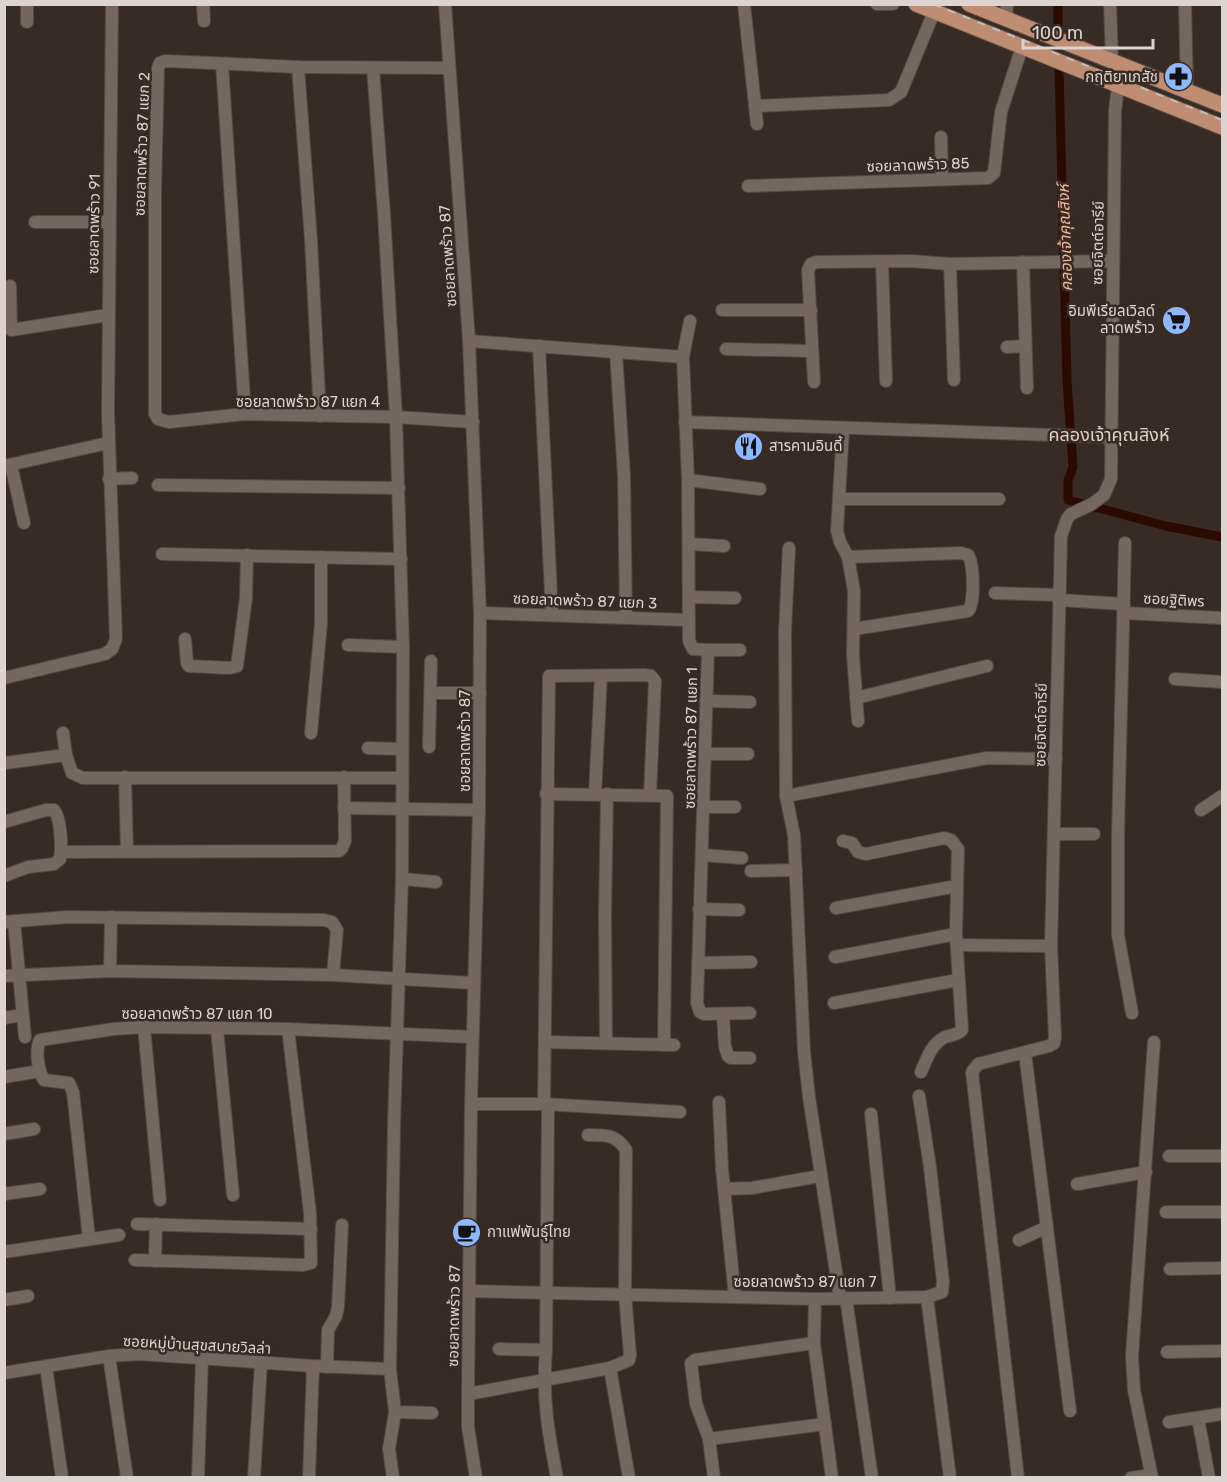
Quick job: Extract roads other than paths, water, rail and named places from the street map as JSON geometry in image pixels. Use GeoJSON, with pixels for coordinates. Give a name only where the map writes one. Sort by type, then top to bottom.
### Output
{"type":"FeatureCollection","features":[{"type":"Feature","properties":{"kind":"main road"},"geometry":{"type":"LineString","coordinates":[[916,4],[1222,127]]}},
{"type":"Feature","properties":{"kind":"main road"},"geometry":{"type":"LineString","coordinates":[[969,4],[1006,12],[1112,61],[1222,105]]}},
{"type":"Feature","properties":{"kind":"street"},"geometry":{"type":"LineString","coordinates":[[27,4],[27,22]]}},
{"type":"Feature","properties":{"kind":"street","name":"ซอยลาดพร้าว 91"},"geometry":{"type":"LineString","coordinates":[[4,678],[105,654],[112,649],[116,629],[108,443],[112,4]]}},
{"type":"Feature","properties":{"kind":"street"},"geometry":{"type":"LineString","coordinates":[[203,4],[204,21]]}},
{"type":"Feature","properties":{"kind":"street","name":"ซอยลาดพร้าว 87"},"geometry":{"type":"LineString","coordinates":[[445,4],[469,341],[480,613],[479,810],[473,983],[468,1395],[468,1427],[476,1478]]}},
{"type":"Feature","properties":{"kind":"street"},"geometry":{"type":"LineString","coordinates":[[744,4],[757,124]]}},
{"type":"Feature","properties":{"kind":"street"},"geometry":{"type":"LineString","coordinates":[[877,4],[893,4]]}},
{"type":"Feature","properties":{"kind":"street"},"geometry":{"type":"LineString","coordinates":[[1110,4],[1112,61]]}},
{"type":"Feature","properties":{"kind":"street"},"geometry":{"type":"LineString","coordinates":[[1185,4],[1187,91]]}},
{"type":"Feature","properties":{"kind":"street"},"geometry":{"type":"LineString","coordinates":[[755,106],[889,100],[896,97],[901,92],[934,12]]}},
{"type":"Feature","properties":{"kind":"street","name":"ซอยลาดพร้าว 85"},"geometry":{"type":"LineString","coordinates":[[748,186],[988,178],[994,173],[1001,112],[1022,47]]}},
{"type":"Feature","properties":{"kind":"street","name":"ซอยลาดพร้าว 87 แยก 2"},"geometry":{"type":"LineString","coordinates":[[155,407],[155,190],[158,68],[160,63],[166,61],[298,67],[449,68]]}},
{"type":"Feature","properties":{"kind":"street"},"geometry":{"type":"LineString","coordinates":[[222,64],[244,414]]}},
{"type":"Feature","properties":{"kind":"street"},"geometry":{"type":"LineString","coordinates":[[298,67],[311,240],[320,416]]}},
{"type":"Feature","properties":{"kind":"street"},"geometry":{"type":"LineString","coordinates":[[372,68],[384,214],[396,417],[403,647],[400,807],[402,879],[396,1035],[390,1369],[395,1412],[389,1449],[393,1478]]}},
{"type":"Feature","properties":{"kind":"street","name":"ซอยจิตต์อารีย์"},"geometry":{"type":"LineString","coordinates":[[1025,1053],[1049,1046],[1054,1043],[1055,1037],[1051,946],[1061,536],[1071,514],[1088,507],[1104,495],[1110,486],[1115,111],[1118,86]]}},
{"type":"Feature","properties":{"kind":"street"},"geometry":{"type":"LineString","coordinates":[[941,137],[942,179]]}},
{"type":"Feature","properties":{"kind":"street"},"geometry":{"type":"LineString","coordinates":[[35,222],[109,222]]}},
{"type":"Feature","properties":{"kind":"street"},"geometry":{"type":"LineString","coordinates":[[814,382],[808,270],[811,264],[817,262],[911,261],[950,264],[1113,261]]}},
{"type":"Feature","properties":{"kind":"street"},"geometry":{"type":"LineString","coordinates":[[882,262],[886,381]]}},
{"type":"Feature","properties":{"kind":"street"},"geometry":{"type":"LineString","coordinates":[[1023,262],[1027,388]]}},
{"type":"Feature","properties":{"kind":"street"},"geometry":{"type":"LineString","coordinates":[[950,264],[954,380]]}},
{"type":"Feature","properties":{"kind":"street"},"geometry":{"type":"LineString","coordinates":[[10,286],[11,330],[108,315]]}},
{"type":"Feature","properties":{"kind":"street"},"geometry":{"type":"LineString","coordinates":[[722,310],[811,310]]}},
{"type":"Feature","properties":{"kind":"street","name":"ซอยลาดพร้าว 87 แยก 1"},"geometry":{"type":"LineString","coordinates":[[690,321],[683,357],[688,480],[689,620],[691,646],[693,649],[708,650],[698,1009],[704,1014],[750,1013]]}},
{"type":"Feature","properties":{"kind":"street"},"geometry":{"type":"LineString","coordinates":[[469,341],[683,357]]}},
{"type":"Feature","properties":{"kind":"street"},"geometry":{"type":"LineString","coordinates":[[539,346],[552,615]]}},
{"type":"Feature","properties":{"kind":"street"},"geometry":{"type":"LineString","coordinates":[[1006,347],[1025,346]]}},
{"type":"Feature","properties":{"kind":"street"},"geometry":{"type":"LineString","coordinates":[[726,349],[812,351]]}},
{"type":"Feature","properties":{"kind":"street"},"geometry":{"type":"LineString","coordinates":[[616,352],[624,476],[626,618]]}},
{"type":"Feature","properties":{"kind":"street","name":"ซอยลาดพร้าว 87 แยก 4"},"geometry":{"type":"LineString","coordinates":[[155,407],[158,420],[170,422],[244,414],[396,417],[472,422]]}},
{"type":"Feature","properties":{"kind":"street"},"geometry":{"type":"LineString","coordinates":[[685,422],[1111,437]]}},
{"type":"Feature","properties":{"kind":"street"},"geometry":{"type":"LineString","coordinates":[[843,429],[837,531],[848,557],[854,591],[853,655],[858,720]]}},
{"type":"Feature","properties":{"kind":"street"},"geometry":{"type":"LineString","coordinates":[[24,523],[8,466],[108,443]]}},
{"type":"Feature","properties":{"kind":"street"},"geometry":{"type":"LineString","coordinates":[[109,479],[132,478]]}},
{"type":"Feature","properties":{"kind":"street"},"geometry":{"type":"LineString","coordinates":[[688,480],[760,489]]}},
{"type":"Feature","properties":{"kind":"street"},"geometry":{"type":"LineString","coordinates":[[158,485],[399,488]]}},
{"type":"Feature","properties":{"kind":"street"},"geometry":{"type":"LineString","coordinates":[[840,499],[999,500]]}},
{"type":"Feature","properties":{"kind":"street"},"geometry":{"type":"LineString","coordinates":[[1125,543],[1118,834],[1118,935],[1132,1013]]}},
{"type":"Feature","properties":{"kind":"street"},"geometry":{"type":"LineString","coordinates":[[689,544],[724,546]]}},
{"type":"Feature","properties":{"kind":"street"},"geometry":{"type":"LineString","coordinates":[[789,548],[785,631],[786,796],[794,835],[804,1051],[820,1176],[843,1298],[872,1478]]}},
{"type":"Feature","properties":{"kind":"street"},"geometry":{"type":"LineString","coordinates":[[848,557],[962,553],[968,555],[972,562],[972,605],[968,611],[854,629]]}},
{"type":"Feature","properties":{"kind":"street"},"geometry":{"type":"LineString","coordinates":[[162,554],[401,560]]}},
{"type":"Feature","properties":{"kind":"street"},"geometry":{"type":"LineString","coordinates":[[185,639],[189,666],[230,668],[237,666],[246,598],[247,555]]}},
{"type":"Feature","properties":{"kind":"street"},"geometry":{"type":"LineString","coordinates":[[311,733],[321,623],[321,557]]}},
{"type":"Feature","properties":{"kind":"street","name":"ซอยฐิติพร"},"geometry":{"type":"LineString","coordinates":[[994,593],[1059,597],[1124,609],[1222,618]]}},
{"type":"Feature","properties":{"kind":"street"},"geometry":{"type":"LineString","coordinates":[[689,597],[735,598]]}},
{"type":"Feature","properties":{"kind":"street","name":"ซอยลาดพร้าว 87 แยก 3"},"geometry":{"type":"LineString","coordinates":[[480,613],[689,620]]}},
{"type":"Feature","properties":{"kind":"street"},"geometry":{"type":"LineString","coordinates":[[348,645],[403,647]]}},
{"type":"Feature","properties":{"kind":"street"},"geometry":{"type":"LineString","coordinates":[[708,650],[741,650]]}},
{"type":"Feature","properties":{"kind":"street"},"geometry":{"type":"LineString","coordinates":[[429,747],[431,661]]}},
{"type":"Feature","properties":{"kind":"street"},"geometry":{"type":"LineString","coordinates":[[856,698],[987,666]]}},
{"type":"Feature","properties":{"kind":"street"},"geometry":{"type":"LineString","coordinates":[[556,1478],[545,1412],[543,1381],[546,1350],[546,794],[549,676],[651,676],[655,681],[650,795]]}},
{"type":"Feature","properties":{"kind":"street"},"geometry":{"type":"LineString","coordinates":[[601,676],[606,1042]]}},
{"type":"Feature","properties":{"kind":"street"},"geometry":{"type":"LineString","coordinates":[[1175,679],[1222,682]]}},
{"type":"Feature","properties":{"kind":"street"},"geometry":{"type":"LineString","coordinates":[[431,693],[480,693]]}},
{"type":"Feature","properties":{"kind":"street"},"geometry":{"type":"LineString","coordinates":[[706,701],[750,702]]}},
{"type":"Feature","properties":{"kind":"street"},"geometry":{"type":"LineString","coordinates":[[63,732],[69,768],[76,777],[401,778]]}},
{"type":"Feature","properties":{"kind":"street"},"geometry":{"type":"LineString","coordinates":[[368,748],[401,749]]}},
{"type":"Feature","properties":{"kind":"street"},"geometry":{"type":"LineString","coordinates":[[706,754],[748,754]]}},
{"type":"Feature","properties":{"kind":"street"},"geometry":{"type":"LineString","coordinates":[[5,763],[66,755]]}},
{"type":"Feature","properties":{"kind":"street"},"geometry":{"type":"LineString","coordinates":[[786,796],[987,758],[1056,759]]}},
{"type":"Feature","properties":{"kind":"street"},"geometry":{"type":"LineString","coordinates":[[125,777],[127,851]]}},
{"type":"Feature","properties":{"kind":"street"},"geometry":{"type":"LineString","coordinates":[[61,852],[339,850],[345,841],[344,777]]}},
{"type":"Feature","properties":{"kind":"street"},"geometry":{"type":"LineString","coordinates":[[545,1042],[669,1045],[667,796],[546,794]]}},
{"type":"Feature","properties":{"kind":"street"},"geometry":{"type":"LineString","coordinates":[[1201,810],[1222,796]]}},
{"type":"Feature","properties":{"kind":"street"},"geometry":{"type":"LineString","coordinates":[[344,808],[400,807],[479,810]]}},
{"type":"Feature","properties":{"kind":"street"},"geometry":{"type":"LineString","coordinates":[[704,807],[735,807]]}},
{"type":"Feature","properties":{"kind":"street"},"geometry":{"type":"LineString","coordinates":[[4,822],[46,810],[54,810],[58,816],[61,852],[60,859],[54,864],[28,867],[4,876]]}},
{"type":"Feature","properties":{"kind":"street"},"geometry":{"type":"LineString","coordinates":[[1054,834],[1094,834]]}},
{"type":"Feature","properties":{"kind":"street"},"geometry":{"type":"LineString","coordinates":[[843,841],[852,843],[858,852],[866,854],[944,838],[951,840],[958,849],[956,940],[962,1030],[959,1034],[942,1039],[932,1047],[921,1072]]}},
{"type":"Feature","properties":{"kind":"street"},"geometry":{"type":"LineString","coordinates":[[702,855],[742,858]]}},
{"type":"Feature","properties":{"kind":"street"},"geometry":{"type":"LineString","coordinates":[[751,871],[795,870]]}},
{"type":"Feature","properties":{"kind":"street"},"geometry":{"type":"LineString","coordinates":[[402,879],[436,882]]}},
{"type":"Feature","properties":{"kind":"street"},"geometry":{"type":"LineString","coordinates":[[836,908],[957,886]]}},
{"type":"Feature","properties":{"kind":"street"},"geometry":{"type":"LineString","coordinates":[[699,909],[739,910]]}},
{"type":"Feature","properties":{"kind":"street"},"geometry":{"type":"LineString","coordinates":[[25,1037],[9,922],[68,917],[329,921],[337,930],[333,975]]}},
{"type":"Feature","properties":{"kind":"street"},"geometry":{"type":"LineString","coordinates":[[110,971],[111,917]]}},
{"type":"Feature","properties":{"kind":"street"},"geometry":{"type":"LineString","coordinates":[[835,957],[956,940],[1051,946]]}},
{"type":"Feature","properties":{"kind":"street"},"geometry":{"type":"LineString","coordinates":[[698,963],[751,962]]}},
{"type":"Feature","properties":{"kind":"street"},"geometry":{"type":"LineString","coordinates":[[4,976],[110,971],[333,975],[473,983]]}},
{"type":"Feature","properties":{"kind":"street"},"geometry":{"type":"LineString","coordinates":[[834,1003],[958,980]]}},
{"type":"Feature","properties":{"kind":"street"},"geometry":{"type":"LineString","coordinates":[[4,1018],[22,1015]]}},
{"type":"Feature","properties":{"kind":"street"},"geometry":{"type":"LineString","coordinates":[[723,1015],[725,1047],[728,1056],[750,1058]]}},
{"type":"Feature","properties":{"kind":"street"},"geometry":{"type":"LineString","coordinates":[[144,1027],[160,1200]]}},
{"type":"Feature","properties":{"kind":"street","name":"ซอยลาดพร้าว 87 แยก 10"},"geometry":{"type":"LineString","coordinates":[[40,1071],[38,1049],[40,1040],[114,1029],[144,1027],[288,1029],[472,1037]]}},
{"type":"Feature","properties":{"kind":"street"},"geometry":{"type":"LineString","coordinates":[[217,1029],[233,1195]]}},
{"type":"Feature","properties":{"kind":"street"},"geometry":{"type":"LineString","coordinates":[[135,1260],[308,1265],[312,1259],[311,1229],[288,1029]]}},
{"type":"Feature","properties":{"kind":"street"},"geometry":{"type":"LineString","coordinates":[[1131,1478],[1151,1476],[1132,1375],[1154,1042]]}},
{"type":"Feature","properties":{"kind":"street"},"geometry":{"type":"LineString","coordinates":[[1018,1478],[972,1072],[978,1064],[1025,1053],[1070,1411]]}},
{"type":"Feature","properties":{"kind":"street"},"geometry":{"type":"LineString","coordinates":[[4,1077],[40,1071],[44,1080],[65,1081],[72,1086],[90,1239]]}},
{"type":"Feature","properties":{"kind":"street"},"geometry":{"type":"LineString","coordinates":[[920,1096],[943,1288],[939,1293],[927,1297],[950,1478]]}},
{"type":"Feature","properties":{"kind":"street"},"geometry":{"type":"LineString","coordinates":[[718,1102],[735,1297]]}},
{"type":"Feature","properties":{"kind":"street"},"geometry":{"type":"LineString","coordinates":[[471,1104],[546,1104],[680,1112]]}},
{"type":"Feature","properties":{"kind":"street"},"geometry":{"type":"LineString","coordinates":[[871,1114],[890,1298]]}},
{"type":"Feature","properties":{"kind":"street"},"geometry":{"type":"LineString","coordinates":[[4,1134],[34,1129]]}},
{"type":"Feature","properties":{"kind":"street"},"geometry":{"type":"LineString","coordinates":[[468,1395],[610,1368],[626,1363],[630,1355],[625,1294],[626,1150],[616,1137],[588,1135]]}},
{"type":"Feature","properties":{"kind":"street"},"geometry":{"type":"LineString","coordinates":[[1169,1156],[1222,1156]]}},
{"type":"Feature","properties":{"kind":"street"},"geometry":{"type":"LineString","coordinates":[[1077,1185],[1146,1172]]}},
{"type":"Feature","properties":{"kind":"street"},"geometry":{"type":"LineString","coordinates":[[724,1189],[752,1188],[820,1176]]}},
{"type":"Feature","properties":{"kind":"street"},"geometry":{"type":"LineString","coordinates":[[4,1194],[40,1189]]}},
{"type":"Feature","properties":{"kind":"street"},"geometry":{"type":"LineString","coordinates":[[1166,1212],[1222,1212]]}},
{"type":"Feature","properties":{"kind":"street"},"geometry":{"type":"LineString","coordinates":[[137,1224],[311,1229]]}},
{"type":"Feature","properties":{"kind":"street"},"geometry":{"type":"LineString","coordinates":[[155,1261],[156,1224]]}},
{"type":"Feature","properties":{"kind":"street"},"geometry":{"type":"LineString","coordinates":[[327,1367],[328,1330],[338,1307],[342,1225]]}},
{"type":"Feature","properties":{"kind":"street"},"geometry":{"type":"LineString","coordinates":[[1019,1240],[1047,1227]]}},
{"type":"Feature","properties":{"kind":"street"},"geometry":{"type":"LineString","coordinates":[[4,1252],[119,1235]]}},
{"type":"Feature","properties":{"kind":"street"},"geometry":{"type":"LineString","coordinates":[[1170,1269],[1222,1268]]}},
{"type":"Feature","properties":{"kind":"street","name":"ซอยลาดพร้าว 87 แยก 7"},"geometry":{"type":"LineString","coordinates":[[469,1291],[815,1299],[927,1297]]}},
{"type":"Feature","properties":{"kind":"street"},"geometry":{"type":"LineString","coordinates":[[4,1300],[28,1296]]}},
{"type":"Feature","properties":{"kind":"street"},"geometry":{"type":"LineString","coordinates":[[815,1299],[814,1343],[832,1478]]}},
{"type":"Feature","properties":{"kind":"street"},"geometry":{"type":"LineString","coordinates":[[714,1478],[709,1439],[696,1404],[691,1363],[695,1360],[814,1343]]}},
{"type":"Feature","properties":{"kind":"street"},"geometry":{"type":"LineString","coordinates":[[499,1350],[546,1350]]}},
{"type":"Feature","properties":{"kind":"street"},"geometry":{"type":"LineString","coordinates":[[1167,1352],[1222,1351]]}},
{"type":"Feature","properties":{"kind":"street","name":"ซอยหมู่บ้านสุขสบายวิลล่า"},"geometry":{"type":"LineString","coordinates":[[4,1373],[109,1356],[139,1354],[390,1369]]}},
{"type":"Feature","properties":{"kind":"street"},"geometry":{"type":"LineString","coordinates":[[109,1356],[127,1478]]}},
{"type":"Feature","properties":{"kind":"street"},"geometry":{"type":"LineString","coordinates":[[198,1478],[202,1359]]}},
{"type":"Feature","properties":{"kind":"street"},"geometry":{"type":"LineString","coordinates":[[254,1478],[261,1362]]}},
{"type":"Feature","properties":{"kind":"street"},"geometry":{"type":"LineString","coordinates":[[46,1366],[62,1478]]}},
{"type":"Feature","properties":{"kind":"street"},"geometry":{"type":"LineString","coordinates":[[309,1478],[313,1366]]}},
{"type":"Feature","properties":{"kind":"street"},"geometry":{"type":"LineString","coordinates":[[610,1368],[629,1478]]}},
{"type":"Feature","properties":{"kind":"street"},"geometry":{"type":"LineString","coordinates":[[395,1412],[432,1413]]}},
{"type":"Feature","properties":{"kind":"street"},"geometry":{"type":"LineString","coordinates":[[1169,1422],[1222,1414]]}},
{"type":"Feature","properties":{"kind":"street"},"geometry":{"type":"LineString","coordinates":[[1197,1418],[1209,1478]]}},
{"type":"Feature","properties":{"kind":"street"},"geometry":{"type":"LineString","coordinates":[[709,1439],[825,1424]]}},
{"type":"Feature","properties":{"kind":"waterway","name":"คลองเจ้าคุณสิงห์"},"geometry":{"type":"LineString","coordinates":[[1058,4],[1058,26]]}},
{"type":"Feature","properties":{"kind":"waterway","name":"คลองเจ้าคุณสิงห์"},"geometry":{"type":"LineString","coordinates":[[1059,69],[1067,381],[1073,467],[1068,481],[1068,500],[1166,526],[1222,537]]}},
{"type":"Feature","properties":{"kind":"railway"},"geometry":{"type":"LineString","coordinates":[[933,4],[1222,120]]}},
{"type":"Feature","properties":{"kind":"place","name":"กฤติยาเภสัช"},"geometry":{"type":"Point","coordinates":[1179,77]}},
{"type":"Feature","properties":{"kind":"place","name":"อิมพีเรียลเวิลด์ ลาดพร้าว"},"geometry":{"type":"Point","coordinates":[1176,320]}},
{"type":"Feature","properties":{"kind":"place","name":"สารคามอินดี้"},"geometry":{"type":"Point","coordinates":[748,446]}},
{"type":"Feature","properties":{"kind":"place","name":"กาแฟพันธ์ุไทย"},"geometry":{"type":"Point","coordinates":[466,1232]}},
{"type":"Feature","properties":{"kind":"district","name":"คลองเจ้าคุณสิงห์"},"geometry":{"type":"Point","coordinates":[1109,435]}}]}
